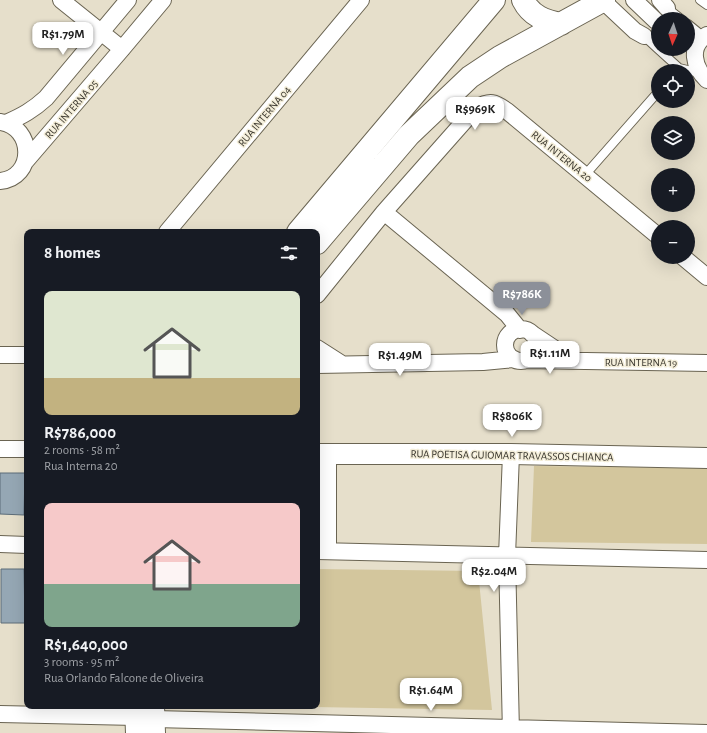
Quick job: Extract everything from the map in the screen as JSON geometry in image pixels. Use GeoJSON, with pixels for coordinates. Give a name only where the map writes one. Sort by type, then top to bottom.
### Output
{"type":"FeatureCollection","features":[{"type":"Feature","properties":{"kind":"main road"},"geometry":{"type":"LineString","coordinates":[[301,229],[494,0]]}},
{"type":"Feature","properties":{"kind":"main road"},"geometry":{"type":"LineString","coordinates":[[523,0],[533,14],[550,22],[561,24]]}},
{"type":"Feature","properties":{"kind":"main road"},"geometry":{"type":"LineString","coordinates":[[320,239],[409,134],[458,87],[500,57],[604,0]]}},
{"type":"Feature","properties":{"kind":"street"},"geometry":{"type":"LineString","coordinates":[[61,0],[122,49]]}},
{"type":"Feature","properties":{"kind":"street"},"geometry":{"type":"LineString","coordinates":[[3,123],[31,111],[46,98],[128,0]]}},
{"type":"Feature","properties":{"kind":"street","name":"RUA INTERNA 05"},"geometry":{"type":"LineString","coordinates":[[6,179],[20,170],[25,162],[163,0]]}},
{"type":"Feature","properties":{"kind":"street","name":"RUA INTERNA 04"},"geometry":{"type":"LineString","coordinates":[[170,229],[361,0]]}},
{"type":"Feature","properties":{"kind":"street"},"geometry":{"type":"LineString","coordinates":[[604,0],[635,31],[644,36]]}},
{"type":"Feature","properties":{"kind":"street"},"geometry":{"type":"LineString","coordinates":[[634,0],[651,16]]}},
{"type":"Feature","properties":{"kind":"street"},"geometry":{"type":"LineString","coordinates":[[693,56],[703,76]]}},
{"type":"Feature","properties":{"kind":"street","name":"RUA INTERNA 20"},"geometry":{"type":"LineString","coordinates":[[320,291],[384,212],[476,108],[490,102],[497,104],[507,111],[651,230]]}},
{"type":"Feature","properties":{"kind":"street"},"geometry":{"type":"LineString","coordinates":[[3,123],[14,127],[21,134],[27,153],[25,162]]}},
{"type":"Feature","properties":{"kind":"street"},"geometry":{"type":"LineString","coordinates":[[0,192],[6,179]]}},
{"type":"Feature","properties":{"kind":"street"},"geometry":{"type":"LineString","coordinates":[[384,212],[507,314],[516,336],[575,362]]}},
{"type":"Feature","properties":{"kind":"street"},"geometry":{"type":"LineString","coordinates":[[691,264],[707,277]]}},
{"type":"Feature","properties":{"kind":"street"},"geometry":{"type":"LineString","coordinates":[[483,362],[516,336],[535,338],[536,349],[530,358],[519,360],[508,354],[516,336]]}},
{"type":"Feature","properties":{"kind":"street"},"geometry":{"type":"LineString","coordinates":[[320,350],[342,364]]}},
{"type":"Feature","properties":{"kind":"street"},"geometry":{"type":"LineString","coordinates":[[0,355],[24,355]]}},
{"type":"Feature","properties":{"kind":"street","name":"RUA INTERNA 19"},"geometry":{"type":"LineString","coordinates":[[320,365],[519,360],[707,363]]}},
{"type":"Feature","properties":{"kind":"street"},"geometry":{"type":"LineString","coordinates":[[0,449],[24,449]]}},
{"type":"Feature","properties":{"kind":"street"},"geometry":{"type":"LineString","coordinates":[[322,454],[322,551],[707,560]]}},
{"type":"Feature","properties":{"kind":"street","name":"RUA POETISA GUIOMAR TRAVASSOS CHIANCA"},"geometry":{"type":"LineString","coordinates":[[322,454],[511,454],[707,458]]}},
{"type":"Feature","properties":{"kind":"street"},"geometry":{"type":"LineString","coordinates":[[511,454],[507,556],[511,730]]}},
{"type":"Feature","properties":{"kind":"street"},"geometry":{"type":"LineString","coordinates":[[0,544],[24,545]]}},
{"type":"Feature","properties":{"kind":"street"},"geometry":{"type":"LineString","coordinates":[[0,714],[511,730],[707,733]]}},
{"type":"Feature","properties":{"kind":"lane"},"geometry":{"type":"LineString","coordinates":[[700,0],[707,5]]}},
{"type":"Feature","properties":{"kind":"lane"},"geometry":{"type":"LineString","coordinates":[[664,4],[673,12]]}},
{"type":"Feature","properties":{"kind":"lane"},"geometry":{"type":"LineString","coordinates":[[644,36],[651,42]]}},
{"type":"Feature","properties":{"kind":"lane"},"geometry":{"type":"LineString","coordinates":[[585,175],[651,100]]}},
{"type":"Feature","properties":{"kind":"shaded area"},"geometry":{"type":"Polygon","coordinates":[[[534,466],[707,468],[707,544],[531,542],[534,466]]]}},
{"type":"Feature","properties":{"kind":"shaded area"},"geometry":{"type":"Polygon","coordinates":[[[320,569],[478,571],[492,710],[320,707],[320,569]]]}},
{"type":"Feature","properties":{"kind":"building"},"geometry":{"type":"Polygon","coordinates":[[[0,473],[24,473],[24,515],[0,514],[0,473]]]}},
{"type":"Feature","properties":{"kind":"building"},"geometry":{"type":"Polygon","coordinates":[[[1,569],[24,569],[24,623],[1,623],[1,569]]]}}]}
